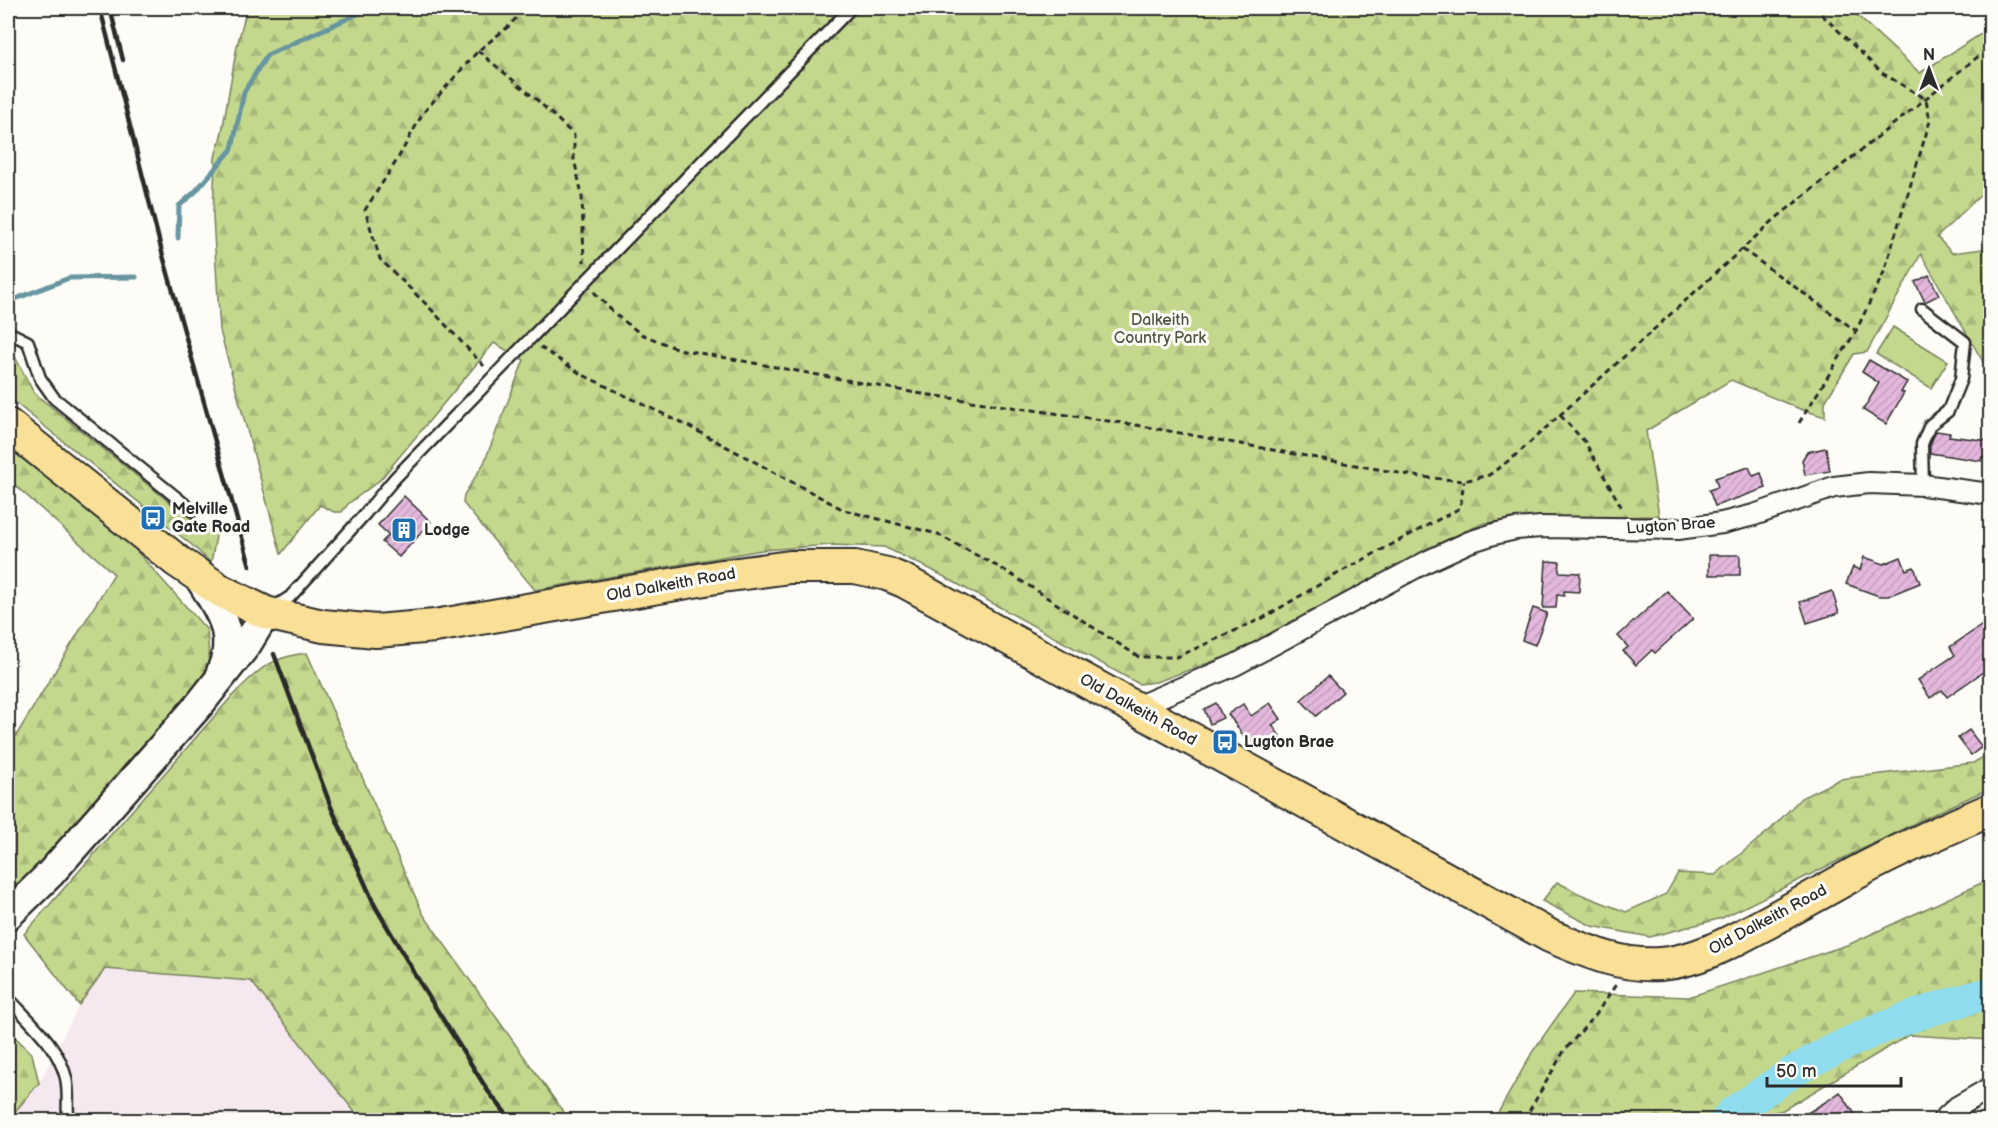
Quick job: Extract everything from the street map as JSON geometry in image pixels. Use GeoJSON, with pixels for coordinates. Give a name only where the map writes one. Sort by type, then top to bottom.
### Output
{"type":"FeatureCollection","features":[{"type":"Feature","properties":{"kind":"main road","name":"Old Dalkeith Road"},"geometry":{"type":"LineString","coordinates":[[8,425],[199,577],[221,591],[266,613],[323,626],[348,630],[407,629],[493,617],[762,570],[822,566],[855,567],[887,574],[1550,936],[1585,951],[1632,963],[1661,964],[1704,954],[1731,942],[1912,845],[1990,810]]}},
{"type":"Feature","properties":{"kind":"street","name":"Lugton Brae"},"geometry":{"type":"LineString","coordinates":[[1134,708],[1234,665],[1428,561],[1469,542],[1494,534],[1541,527],[1678,529],[1722,523],[1754,515],[1834,487],[1869,483],[1923,485],[1990,494]]}},
{"type":"Feature","properties":{"kind":"street"},"geometry":{"type":"LineString","coordinates":[[199,577],[217,607],[228,632],[226,662],[217,682]]}},
{"type":"Feature","properties":{"kind":"street"},"geometry":{"type":"LineString","coordinates":[[8,915],[50,873],[217,682],[247,644],[266,613]]}},
{"type":"Feature","properties":{"kind":"street"},"geometry":{"type":"LineString","coordinates":[[1943,1120],[1957,1107],[1990,1088]]}},
{"type":"Feature","properties":{"kind":"lane"},"geometry":{"type":"LineString","coordinates":[[266,613],[290,597],[364,516],[395,478],[851,8]]}},
{"type":"Feature","properties":{"kind":"lane"},"geometry":{"type":"LineString","coordinates":[[1922,309],[1965,342],[1961,379],[1948,411],[1930,425],[1922,444],[1923,485]]}},
{"type":"Feature","properties":{"kind":"lane"},"geometry":{"type":"LineString","coordinates":[[8,332],[28,342],[40,378],[54,398],[193,511]]}},
{"type":"Feature","properties":{"kind":"lane"},"geometry":{"type":"LineString","coordinates":[[8,998],[47,1040],[62,1066],[66,1081],[68,1120]]}},
{"type":"Feature","properties":{"kind":"path"},"geometry":{"type":"LineString","coordinates":[[493,376],[428,306],[380,259],[365,210],[397,160],[423,113],[478,51],[509,26],[519,15],[520,8]]}},
{"type":"Feature","properties":{"kind":"path"},"geometry":{"type":"LineString","coordinates":[[650,8],[655,15],[710,8]]}},
{"type":"Feature","properties":{"kind":"path"},"geometry":{"type":"LineString","coordinates":[[1799,423],[1856,331],[1884,272],[1912,187],[1930,121],[1926,99],[1882,73],[1815,8]]}},
{"type":"Feature","properties":{"kind":"path"},"geometry":{"type":"LineString","coordinates":[[478,51],[537,100],[574,135],[574,159],[582,195],[584,281],[615,314],[641,334],[678,349],[916,393],[1136,425],[1421,477],[1464,481],[1489,475],[1515,456],[1775,219],[1990,47]]}},
{"type":"Feature","properties":{"kind":"path"},"geometry":{"type":"LineString","coordinates":[[1742,249],[1856,331]]}},
{"type":"Feature","properties":{"kind":"path"},"geometry":{"type":"LineString","coordinates":[[529,339],[581,374],[690,427],[844,510],[937,534],[1006,571],[1139,657],[1177,657],[1263,618],[1344,570],[1460,508],[1464,481]]}},
{"type":"Feature","properties":{"kind":"path"},"geometry":{"type":"LineString","coordinates":[[1560,416],[1585,442],[1627,517]]}},
{"type":"Feature","properties":{"kind":"path"},"geometry":{"type":"LineString","coordinates":[[1524,1120],[1564,1051],[1596,1014],[1632,963]]}},
{"type":"Feature","properties":{"kind":"shaded area"},"geometry":{"type":"Polygon","coordinates":[[[105,969],[251,981],[361,1120],[8,1120],[39,1083],[79,1005],[105,969]]]}},
{"type":"Feature","properties":{"kind":"green space","name":"Dalkeith Country Park"},"geometry":{"type":"Polygon","coordinates":[[[247,8],[1849,8],[1920,73],[1990,28],[1990,186],[1937,237],[1952,253],[1990,248],[1990,374],[1921,254],[1867,352],[1854,354],[1825,402],[1825,417],[1731,380],[1646,431],[1659,516],[1527,519],[1484,523],[1451,538],[1233,654],[1156,682],[1139,684],[932,570],[884,547],[831,545],[762,550],[535,590],[463,503],[464,495],[484,463],[524,360],[494,343],[380,480],[348,504],[342,512],[334,512],[320,505],[281,554],[220,331],[213,217],[215,157],[247,8]]]}},
{"type":"Feature","properties":{"kind":"green space"},"geometry":{"type":"Polygon","coordinates":[[[1893,327],[1948,361],[1931,388],[1876,354],[1893,327]]]}},
{"type":"Feature","properties":{"kind":"green space"},"geometry":{"type":"Polygon","coordinates":[[[8,347],[34,393],[187,516],[217,531],[211,563],[8,397],[8,347]]]}},
{"type":"Feature","properties":{"kind":"green space"},"geometry":{"type":"Polygon","coordinates":[[[8,448],[126,539],[207,630],[210,669],[8,899],[8,749],[114,574],[8,479],[8,448]]]}},
{"type":"Feature","properties":{"kind":"green space"},"geometry":{"type":"Polygon","coordinates":[[[307,653],[423,914],[569,1120],[361,1120],[251,981],[105,969],[79,1005],[24,934],[242,686],[274,661],[307,653]]]}},
{"type":"Feature","properties":{"kind":"green space"},"geometry":{"type":"Polygon","coordinates":[[[1990,753],[1990,788],[1722,918],[1650,937],[1592,926],[1542,901],[1557,882],[1580,894],[1626,912],[1666,894],[1678,873],[1715,875],[1771,829],[1801,798],[1840,779],[1973,763],[1990,753]]]}},
{"type":"Feature","properties":{"kind":"green space"},"geometry":{"type":"Polygon","coordinates":[[[1990,879],[1990,1040],[1909,1035],[1783,1110],[1746,1120],[1494,1120],[1533,1051],[1574,993],[1689,997],[1850,944],[1990,879]]]}},
{"type":"Feature","properties":{"kind":"green space"},"geometry":{"type":"Polygon","coordinates":[[[8,1030],[32,1054],[39,1083],[8,1120],[8,1030]]]}},
{"type":"Feature","properties":{"kind":"building"},"geometry":{"type":"Polygon","coordinates":[[[1929,275],[1939,295],[1925,302],[1915,282],[1929,275]]]}},
{"type":"Feature","properties":{"kind":"building"},"geometry":{"type":"Polygon","coordinates":[[[1869,360],[1907,382],[1901,392],[1904,393],[1886,424],[1863,410],[1879,383],[1862,372],[1869,360]]]}},
{"type":"Feature","properties":{"kind":"building"},"geometry":{"type":"Polygon","coordinates":[[[1936,431],[1950,433],[1949,436],[1990,441],[1990,458],[1982,457],[1981,461],[1930,453],[1930,445],[1936,431]]]}},
{"type":"Feature","properties":{"kind":"building"},"geometry":{"type":"Polygon","coordinates":[[[1826,448],[1830,471],[1805,475],[1802,460],[1807,452],[1826,448]]]}},
{"type":"Feature","properties":{"kind":"building"},"geometry":{"type":"Polygon","coordinates":[[[1749,467],[1753,476],[1761,473],[1766,488],[1715,506],[1709,490],[1718,487],[1715,478],[1749,467]]]}},
{"type":"Feature","properties":{"kind":"building","name":"Lodge"},"geometry":{"type":"Polygon","coordinates":[[[404,496],[431,522],[399,557],[382,542],[389,535],[378,525],[404,496]]]}},
{"type":"Feature","properties":{"kind":"building"},"geometry":{"type":"Polygon","coordinates":[[[1709,555],[1740,555],[1740,575],[1709,575],[1709,555]]]}},
{"type":"Feature","properties":{"kind":"building"},"geometry":{"type":"Polygon","coordinates":[[[1864,557],[1884,564],[1901,557],[1906,570],[1914,567],[1920,583],[1888,596],[1879,596],[1846,584],[1853,567],[1860,570],[1864,557]]]}},
{"type":"Feature","properties":{"kind":"building"},"geometry":{"type":"Polygon","coordinates":[[[1546,561],[1560,562],[1559,572],[1580,573],[1579,592],[1564,591],[1564,596],[1557,595],[1556,608],[1543,608],[1546,561]]]}},
{"type":"Feature","properties":{"kind":"building"},"geometry":{"type":"Polygon","coordinates":[[[1667,591],[1693,619],[1655,653],[1652,650],[1636,665],[1623,651],[1628,647],[1618,636],[1667,591]]]}},
{"type":"Feature","properties":{"kind":"building"},"geometry":{"type":"Polygon","coordinates":[[[1832,591],[1839,613],[1807,623],[1800,602],[1832,591]]]}},
{"type":"Feature","properties":{"kind":"building"},"geometry":{"type":"Polygon","coordinates":[[[1533,608],[1547,613],[1535,645],[1522,640],[1533,608]]]}},
{"type":"Feature","properties":{"kind":"building"},"geometry":{"type":"Polygon","coordinates":[[[1990,620],[1990,667],[1947,697],[1942,690],[1930,698],[1918,680],[1955,655],[1950,647],[1990,620]]]}},
{"type":"Feature","properties":{"kind":"building"},"geometry":{"type":"Polygon","coordinates":[[[1328,676],[1343,692],[1316,716],[1301,700],[1328,676]]]}},
{"type":"Feature","properties":{"kind":"building"},"geometry":{"type":"Polygon","coordinates":[[[1216,703],[1223,718],[1210,724],[1204,709],[1216,703]]]}},
{"type":"Feature","properties":{"kind":"building"},"geometry":{"type":"Polygon","coordinates":[[[1270,703],[1281,719],[1272,725],[1280,736],[1267,746],[1263,740],[1252,748],[1228,714],[1243,704],[1251,716],[1270,703]]]}},
{"type":"Feature","properties":{"kind":"building"},"geometry":{"type":"Polygon","coordinates":[[[1969,730],[1982,747],[1971,755],[1958,738],[1969,730]]]}},
{"type":"Feature","properties":{"kind":"building"},"geometry":{"type":"Polygon","coordinates":[[[1840,1092],[1859,1120],[1796,1120],[1827,1101],[1840,1092]]]}},
{"type":"Feature","properties":{"kind":"waterway"},"geometry":{"type":"LineString","coordinates":[[178,238],[179,206],[195,192],[232,149],[244,92],[267,55],[371,8]]}},
{"type":"Feature","properties":{"kind":"waterway"},"geometry":{"type":"LineString","coordinates":[[8,302],[69,278],[136,277]]}},
{"type":"Feature","properties":{"kind":"waterway"},"geometry":{"type":"LineString","coordinates":[[1726,1120],[1733,1112],[1821,1056],[1916,1015],[1990,993]]}},
{"type":"Feature","properties":{"kind":"railway"},"geometry":{"type":"LineString","coordinates":[[100,8],[162,252],[250,566]]}},
{"type":"Feature","properties":{"kind":"railway"},"geometry":{"type":"LineString","coordinates":[[110,8],[123,60]]}},
{"type":"Feature","properties":{"kind":"railway"},"geometry":{"type":"LineString","coordinates":[[274,654],[331,807],[375,906],[488,1091],[511,1120]]}},
{"type":"Feature","properties":{"kind":"place","name":"Melville Gate Road"},"geometry":{"type":"Point","coordinates":[153,518]}},
{"type":"Feature","properties":{"kind":"place","name":"Lodge"},"geometry":{"type":"Point","coordinates":[404,530]}},
{"type":"Feature","properties":{"kind":"place","name":"Lugton Brae"},"geometry":{"type":"Point","coordinates":[1225,742]}}]}
